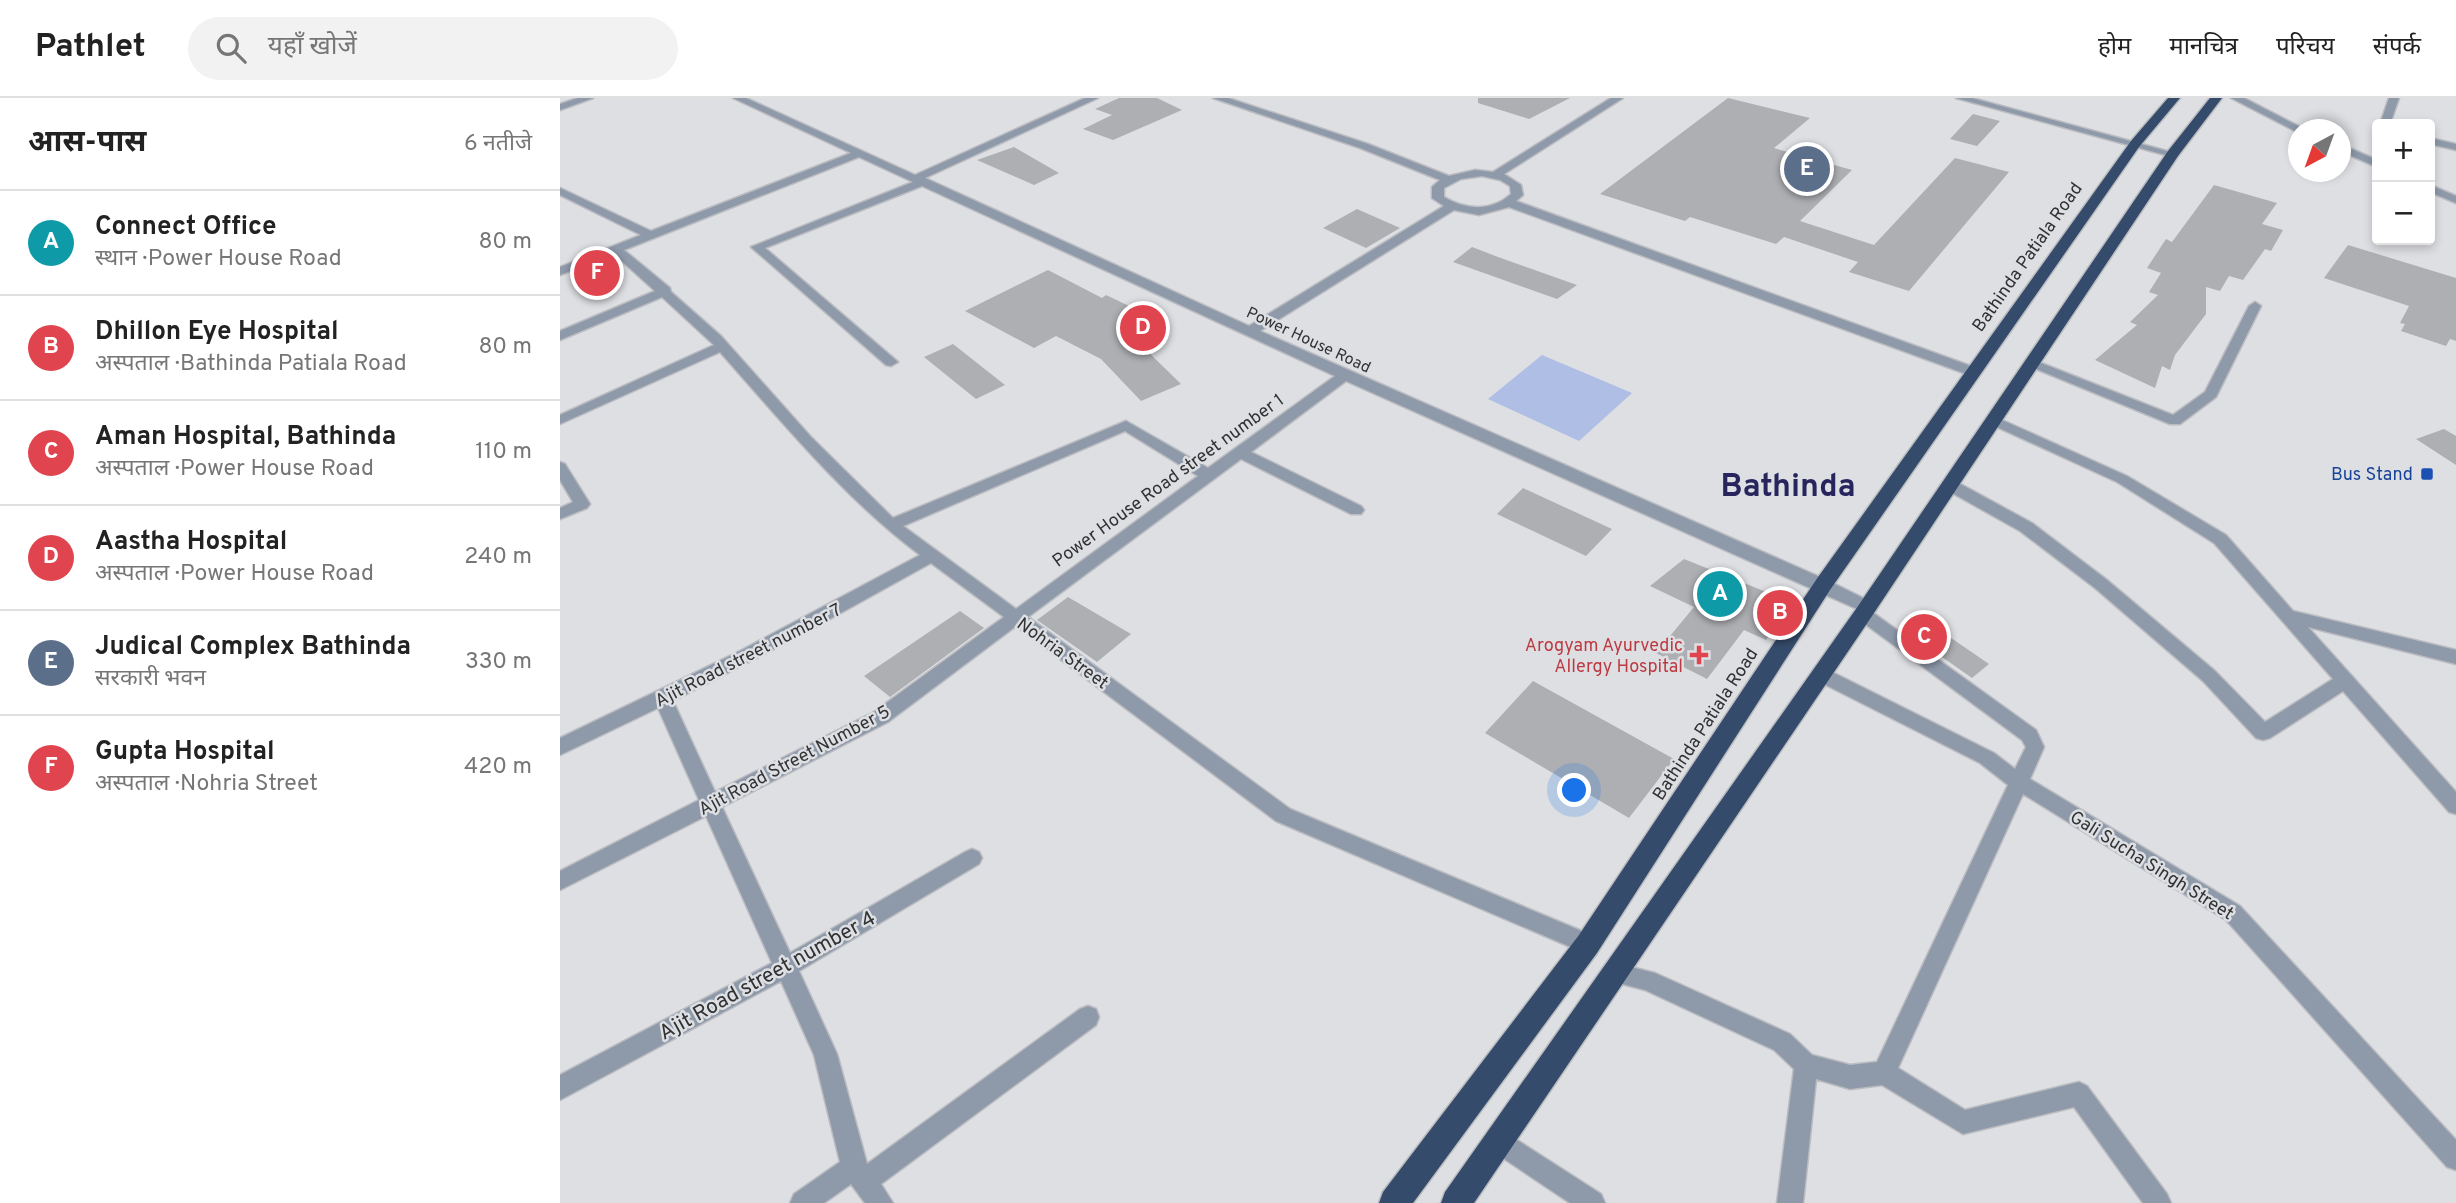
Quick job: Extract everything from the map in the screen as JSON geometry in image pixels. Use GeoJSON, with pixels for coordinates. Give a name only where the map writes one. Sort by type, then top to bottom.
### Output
{"type":"FeatureCollection","features":[{"type":"Feature","properties":{"kind":"highway","name":"Bathinda Patiala Road"},"geometry":{"type":"LineString","coordinates":[[1394,1203],[1588,944],[1823,585],[2135,144],[2174,98]]}},
{"type":"Feature","properties":{"kind":"highway"},"geometry":{"type":"LineString","coordinates":[[1456,1203],[1822,674],[2173,154],[2216,98]]}},
{"type":"Feature","properties":{"kind":"street"},"geometry":{"type":"LineString","coordinates":[[560,107],[588,98]]}},
{"type":"Feature","properties":{"kind":"street","name":"Power House Road"},"geometry":{"type":"LineString","coordinates":[[738,98],[1345,375],[1823,585],[1865,611],[2029,735],[2035,747],[2017,781]]}},
{"type":"Feature","properties":{"kind":"street"},"geometry":{"type":"LineString","coordinates":[[891,362],[757,247],[920,180],[1093,98]]}},
{"type":"Feature","properties":{"kind":"street"},"geometry":{"type":"LineString","coordinates":[[1219,98],[1364,146],[1447,179]]}},
{"type":"Feature","properties":{"kind":"street"},"geometry":{"type":"LineString","coordinates":[[1495,174],[1618,98]]}},
{"type":"Feature","properties":{"kind":"street"},"geometry":{"type":"LineString","coordinates":[[1961,98],[2173,154]]}},
{"type":"Feature","properties":{"kind":"street"},"geometry":{"type":"LineString","coordinates":[[2236,98],[2288,124]]}},
{"type":"Feature","properties":{"kind":"street"},"geometry":{"type":"LineString","coordinates":[[2387,119],[2394,98]]}},
{"type":"Feature","properties":{"kind":"street"},"geometry":{"type":"LineString","coordinates":[[2435,142],[2456,147]]}},
{"type":"Feature","properties":{"kind":"street"},"geometry":{"type":"LineString","coordinates":[[560,271],[861,153]]}},
{"type":"Feature","properties":{"kind":"street"},"geometry":{"type":"LineString","coordinates":[[2351,153],[2372,162]]}},
{"type":"Feature","properties":{"kind":"street"},"geometry":{"type":"LineString","coordinates":[[1464,174],[1495,174],[1515,185],[1517,195],[1510,204],[1491,211],[1451,207],[1438,198],[1438,187],[1447,179],[1464,174]]}},
{"type":"Feature","properties":{"kind":"street"},"geometry":{"type":"LineString","coordinates":[[2435,190],[2456,200]]}},
{"type":"Feature","properties":{"kind":"street"},"geometry":{"type":"LineString","coordinates":[[560,191],[650,235]]}},
{"type":"Feature","properties":{"kind":"street"},"geometry":{"type":"LineString","coordinates":[[1510,204],[1974,372]]}},
{"type":"Feature","properties":{"kind":"street"},"geometry":{"type":"LineString","coordinates":[[1251,331],[1451,207]]}},
{"type":"Feature","properties":{"kind":"street","name":"Nohria Street"},"geometry":{"type":"LineString","coordinates":[[616,249],[666,291],[722,345],[806,440],[891,525],[1283,815],[1588,944]]}},
{"type":"Feature","properties":{"kind":"street"},"geometry":{"type":"LineString","coordinates":[[560,335],[666,291]]}},
{"type":"Feature","properties":{"kind":"street"},"geometry":{"type":"LineString","coordinates":[[2031,364],[2175,421],[2211,394],[2255,306]]}},
{"type":"Feature","properties":{"kind":"street"},"geometry":{"type":"LineString","coordinates":[[560,420],[722,345]]}},
{"type":"Feature","properties":{"kind":"street","name":"Power House Road street number 1"},"geometry":{"type":"LineString","coordinates":[[1014,617],[1345,375]]}},
{"type":"Feature","properties":{"kind":"street"},"geometry":{"type":"LineString","coordinates":[[1993,420],[2122,479],[2220,539],[2456,806]]}},
{"type":"Feature","properties":{"kind":"street"},"geometry":{"type":"LineString","coordinates":[[891,525],[1126,425],[1208,475]]}},
{"type":"Feature","properties":{"kind":"street"},"geometry":{"type":"LineString","coordinates":[[1239,452],[1356,510]]}},
{"type":"Feature","properties":{"kind":"street"},"geometry":{"type":"LineString","coordinates":[[560,467],[582,504],[560,514]]}},
{"type":"Feature","properties":{"kind":"street"},"geometry":{"type":"LineString","coordinates":[[1950,485],[2025,527],[2101,584],[2209,676],[2263,733],[2344,681]]}},
{"type":"Feature","properties":{"kind":"street","name":"Ajit Road street number 7"},"geometry":{"type":"LineString","coordinates":[[560,747],[663,699],[832,613],[932,555]]}},
{"type":"Feature","properties":{"kind":"street"},"geometry":{"type":"LineString","coordinates":[[2286,615],[2456,657]]}},
{"type":"Feature","properties":{"kind":"street","name":"Ajit Road Street Number 5"},"geometry":{"type":"LineString","coordinates":[[560,881],[881,717],[1014,617]]}},
{"type":"Feature","properties":{"kind":"street","name":"Gali Sucha Singh Street"},"geometry":{"type":"LineString","coordinates":[[1822,674],[1987,758],[2017,781],[2233,913],[2456,1158]]}},
{"type":"Feature","properties":{"kind":"street"},"geometry":{"type":"LineString","coordinates":[[663,699],[825,1054],[859,1174],[880,1203]]}},
{"type":"Feature","properties":{"kind":"street"},"geometry":{"type":"LineString","coordinates":[[1884,1073],[2017,781]]}},
{"type":"Feature","properties":{"kind":"street","name":"Ajit Road street number 4"},"geometry":{"type":"LineString","coordinates":[[560,1088],[784,968],[972,858]]}},
{"type":"Feature","properties":{"kind":"street"},"geometry":{"type":"LineString","coordinates":[[1615,973],[1647,980],[1782,1042],[1806,1065],[1850,1077],[1884,1073],[1963,1122],[2079,1094],[2158,1203]]}},
{"type":"Feature","properties":{"kind":"street"},"geometry":{"type":"LineString","coordinates":[[803,1203],[859,1174],[1088,1017]]}},
{"type":"Feature","properties":{"kind":"street"},"geometry":{"type":"LineString","coordinates":[[1790,1203],[1806,1065]]}},
{"type":"Feature","properties":{"kind":"street"},"geometry":{"type":"LineString","coordinates":[[1500,1140],[1592,1203]]}},
{"type":"Feature","properties":{"kind":"shaded area"},"geometry":{"type":"Polygon","coordinates":[[[1542,355],[1632,393],[1579,441],[1488,399],[1542,355]]]}},
{"type":"Feature","properties":{"kind":"building"},"geometry":{"type":"Polygon","coordinates":[[[1119,98],[1157,98],[1182,110],[1113,140],[1083,129],[1112,115],[1095,109],[1119,98]]]}},
{"type":"Feature","properties":{"kind":"building"},"geometry":{"type":"Polygon","coordinates":[[[1478,98],[1570,98],[1529,119],[1478,103],[1478,98]]]}},
{"type":"Feature","properties":{"kind":"building"},"geometry":{"type":"Polygon","coordinates":[[[1728,98],[1810,118],[1774,148],[1852,170],[1800,221],[1874,245],[1955,158],[2009,172],[1909,291],[1849,272],[1858,262],[1784,237],[1776,244],[1690,217],[1685,221],[1600,194],[1728,98]]]}},
{"type":"Feature","properties":{"kind":"building"},"geometry":{"type":"Polygon","coordinates":[[[1973,114],[2000,121],[1977,146],[1950,139],[1973,114]]]}},
{"type":"Feature","properties":{"kind":"building"},"geometry":{"type":"Polygon","coordinates":[[[1014,147],[1059,173],[1034,185],[977,160],[1014,147]]]}},
{"type":"Feature","properties":{"kind":"building"},"geometry":{"type":"Polygon","coordinates":[[[2214,185],[2277,203],[2262,224],[2283,230],[2271,251],[2265,249],[2243,280],[2229,276],[2220,291],[2206,287],[2206,314],[2175,355],[2170,370],[2162,366],[2155,388],[2095,360],[2137,325],[2130,322],[2158,295],[2149,292],[2161,273],[2147,268],[2166,239],[2172,242],[2214,185]]]}},
{"type":"Feature","properties":{"kind":"building"},"geometry":{"type":"Polygon","coordinates":[[[1357,209],[1400,228],[1366,248],[1323,228],[1357,209]]]}},
{"type":"Feature","properties":{"kind":"building"},"geometry":{"type":"Polygon","coordinates":[[[2348,245],[2456,278],[2456,341],[2450,339],[2446,346],[2401,331],[2405,324],[2400,323],[2409,306],[2324,278],[2348,245]]]}},
{"type":"Feature","properties":{"kind":"building"},"geometry":{"type":"Polygon","coordinates":[[[1472,247],[1577,285],[1557,299],[1453,262],[1472,247]]]}},
{"type":"Feature","properties":{"kind":"building"},"geometry":{"type":"Polygon","coordinates":[[[1048,270],[1102,298],[1106,295],[1169,325],[1139,343],[1181,384],[1141,401],[1101,359],[1056,336],[1034,348],[965,311],[1048,270]]]}},
{"type":"Feature","properties":{"kind":"building"},"geometry":{"type":"Polygon","coordinates":[[[953,344],[1005,385],[976,399],[924,357],[953,344]]]}},
{"type":"Feature","properties":{"kind":"building"},"geometry":{"type":"Polygon","coordinates":[[[2444,429],[2456,436],[2456,465],[2416,439],[2444,429]]]}},
{"type":"Feature","properties":{"kind":"building"},"geometry":{"type":"Polygon","coordinates":[[[1523,488],[1612,529],[1586,556],[1497,514],[1523,488]]]}},
{"type":"Feature","properties":{"kind":"building"},"geometry":{"type":"Polygon","coordinates":[[[1684,559],[1794,603],[1766,640],[1744,630],[1707,679],[1656,653],[1694,607],[1650,586],[1684,559]]]}},
{"type":"Feature","properties":{"kind":"building"},"geometry":{"type":"Polygon","coordinates":[[[1068,597],[1131,634],[1097,662],[1037,620],[1068,597]]]}},
{"type":"Feature","properties":{"kind":"building"},"geometry":{"type":"Polygon","coordinates":[[[960,611],[984,628],[890,697],[864,676],[960,611]]]}},
{"type":"Feature","properties":{"kind":"building"},"geometry":{"type":"Polygon","coordinates":[[[1922,618],[1989,664],[1972,678],[1905,631],[1922,618]]]}},
{"type":"Feature","properties":{"kind":"building"},"geometry":{"type":"Polygon","coordinates":[[[1533,681],[1674,759],[1629,818],[1485,733],[1533,681]]]}},
{"type":"Feature","properties":{"kind":"place","name":"Judical Complex Bathinda"},"geometry":{"type":"Point","coordinates":[1807,169]}},
{"type":"Feature","properties":{"kind":"place","name":"Gupta Hospital"},"geometry":{"type":"Point","coordinates":[597,273]}},
{"type":"Feature","properties":{"kind":"place","name":"Aastha Hospital"},"geometry":{"type":"Point","coordinates":[1143,328]}},
{"type":"Feature","properties":{"kind":"place","name":"Bus Stand"},"geometry":{"type":"Point","coordinates":[2427,474]}},
{"type":"Feature","properties":{"kind":"place","name":"Connect Office"},"geometry":{"type":"Point","coordinates":[1720,594]}},
{"type":"Feature","properties":{"kind":"place","name":"Dhillon Eye Hospital"},"geometry":{"type":"Point","coordinates":[1780,613]}},
{"type":"Feature","properties":{"kind":"place","name":"Aman Hospital, Bathinda"},"geometry":{"type":"Point","coordinates":[1924,637]}},
{"type":"Feature","properties":{"kind":"place","name":"Arogyam Ayurvedic Allergy Hospital"},"geometry":{"type":"Point","coordinates":[1699,655]}},
{"type":"Feature","properties":{"kind":"district","name":"Bathinda"},"geometry":{"type":"Point","coordinates":[1788,485]}}]}
